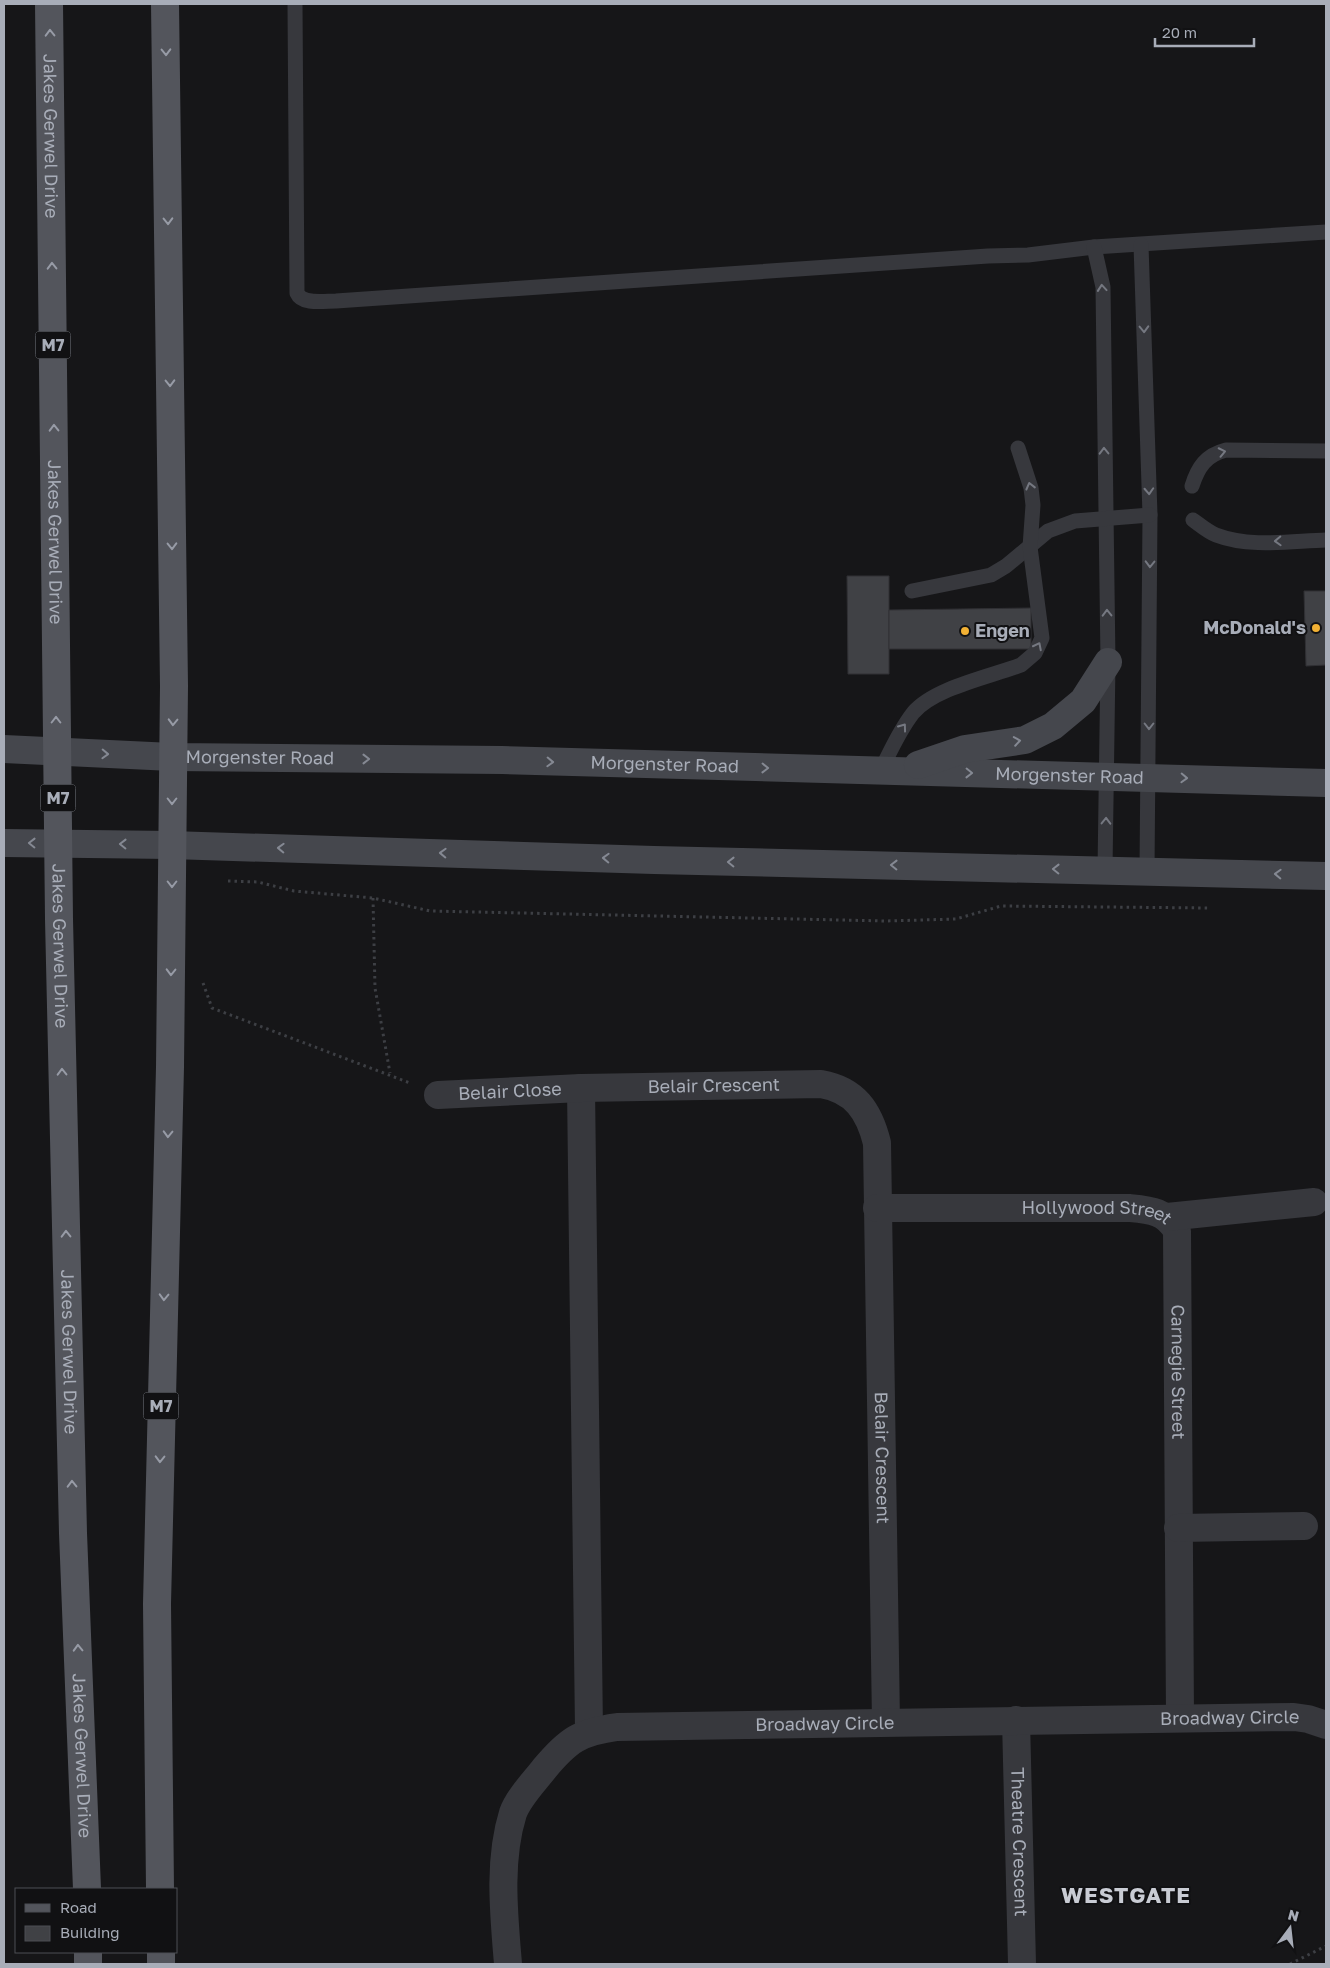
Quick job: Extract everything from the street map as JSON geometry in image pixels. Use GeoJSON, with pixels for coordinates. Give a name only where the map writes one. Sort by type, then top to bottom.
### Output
{"type":"FeatureCollection","features":[{"type":"Feature","properties":{"kind":"main road","name":"Jakes Gerwel Drive"},"geometry":{"type":"LineString","coordinates":[[49,4],[56,752],[60,844],[59,929],[73,1533],[87,1888]]}},
{"type":"Feature","properties":{"kind":"main road","name":"M7"},"geometry":{"type":"LineString","coordinates":[[160,1888],[157,1604],[170,1067],[174,686],[165,4]]}},
{"type":"Feature","properties":{"kind":"main road"},"geometry":{"type":"LineString","coordinates":[[892,771],[965,748],[1024,740],[1053,726],[1083,701],[1108,662]]}},
{"type":"Feature","properties":{"kind":"main road","name":"Morgenster Road"},"geometry":{"type":"LineString","coordinates":[[4,749],[172,757],[502,760],[1326,783]]}},
{"type":"Feature","properties":{"kind":"main road"},"geometry":{"type":"LineString","coordinates":[[4,843],[172,845],[635,859],[1326,876]]}},
{"type":"Feature","properties":{"kind":"street","name":"Belair Crescent"},"geometry":{"type":"LineString","coordinates":[[581,1088],[821,1084],[833,1086],[849,1094],[864,1107],[874,1129],[877,1142],[886,1722]]}},
{"type":"Feature","properties":{"kind":"street","name":"Belair Close"},"geometry":{"type":"LineString","coordinates":[[438,1095],[581,1088]]}},
{"type":"Feature","properties":{"kind":"street"},"geometry":{"type":"LineString","coordinates":[[581,1088],[589,1731]]}},
{"type":"Feature","properties":{"kind":"street","name":"Hollywood Street"},"geometry":{"type":"LineString","coordinates":[[877,1208],[1129,1208],[1155,1211],[1167,1218],[1314,1202]]}},
{"type":"Feature","properties":{"kind":"street","name":"Carnegie Street"},"geometry":{"type":"LineString","coordinates":[[1167,1218],[1177,1231],[1180,1718]]}},
{"type":"Feature","properties":{"kind":"street"},"geometry":{"type":"LineString","coordinates":[[1178,1528],[1304,1526]]}},
{"type":"Feature","properties":{"kind":"street","name":"Broadway Circle"},"geometry":{"type":"LineString","coordinates":[[508,1964],[504,1912],[505,1851],[514,1811],[548,1764],[569,1743],[589,1731],[617,1727],[1294,1717],[1326,1725]]}},
{"type":"Feature","properties":{"kind":"street","name":"Theatre Crescent"},"geometry":{"type":"LineString","coordinates":[[1016,1720],[1022,1964]]}},
{"type":"Feature","properties":{"kind":"lane"},"geometry":{"type":"LineString","coordinates":[[295,4],[297,293],[300,298],[306,301],[336,301],[988,256],[1028,255],[1094,247],[1326,232]]}},
{"type":"Feature","properties":{"kind":"lane"},"geometry":{"type":"LineString","coordinates":[[1141,245],[1150,515],[1147,871]]}},
{"type":"Feature","properties":{"kind":"lane"},"geometry":{"type":"LineString","coordinates":[[1094,247],[1103,287],[1108,662],[1105,870]]}},
{"type":"Feature","properties":{"kind":"lane"},"geometry":{"type":"LineString","coordinates":[[892,771],[898,733],[914,712],[936,695],[1020,665],[1035,653],[1042,638],[1030,546],[1033,505],[1031,488],[1018,448]]}},
{"type":"Feature","properties":{"kind":"lane"},"geometry":{"type":"LineString","coordinates":[[1192,486],[1198,469],[1210,456],[1217,452],[1226,450],[1326,451]]}},
{"type":"Feature","properties":{"kind":"lane"},"geometry":{"type":"LineString","coordinates":[[912,591],[991,575],[1048,531],[1059,526],[1075,521],[1105,517],[1150,515]]}},
{"type":"Feature","properties":{"kind":"lane"},"geometry":{"type":"LineString","coordinates":[[1193,520],[1215,535],[1228,538],[1256,542],[1326,540]]}},
{"type":"Feature","properties":{"kind":"path"},"geometry":{"type":"LineString","coordinates":[[228,881],[258,882],[294,890],[373,898],[430,911],[886,921],[956,919],[1000,906],[1211,908]]}},
{"type":"Feature","properties":{"kind":"path"},"geometry":{"type":"LineString","coordinates":[[373,898],[375,988],[390,1074]]}},
{"type":"Feature","properties":{"kind":"path"},"geometry":{"type":"LineString","coordinates":[[212,1008],[390,1074],[438,1095]]}},
{"type":"Feature","properties":{"kind":"path"},"geometry":{"type":"LineString","coordinates":[[1290,1964],[1326,1946]]}},
{"type":"Feature","properties":{"kind":"building"},"geometry":{"type":"Polygon","coordinates":[[[847,576],[889,576],[889,674],[848,674],[847,576]]]}},
{"type":"Feature","properties":{"kind":"building","name":"McDonald's"},"geometry":{"type":"Polygon","coordinates":[[[1304,591],[1326,591],[1326,665],[1306,666],[1304,591]]]}},
{"type":"Feature","properties":{"kind":"building"},"geometry":{"type":"Polygon","coordinates":[[[1031,608],[1031,649],[889,649],[889,610],[1031,608]]]}},
{"type":"Feature","properties":{"kind":"place","name":"McDonald's"},"geometry":{"type":"Point","coordinates":[1316,628]}},
{"type":"Feature","properties":{"kind":"place","name":"Engen"},"geometry":{"type":"Point","coordinates":[965,631]}},
{"type":"Feature","properties":{"kind":"district","name":"WESTGATE"},"geometry":{"type":"Point","coordinates":[1126,1895]}}]}
